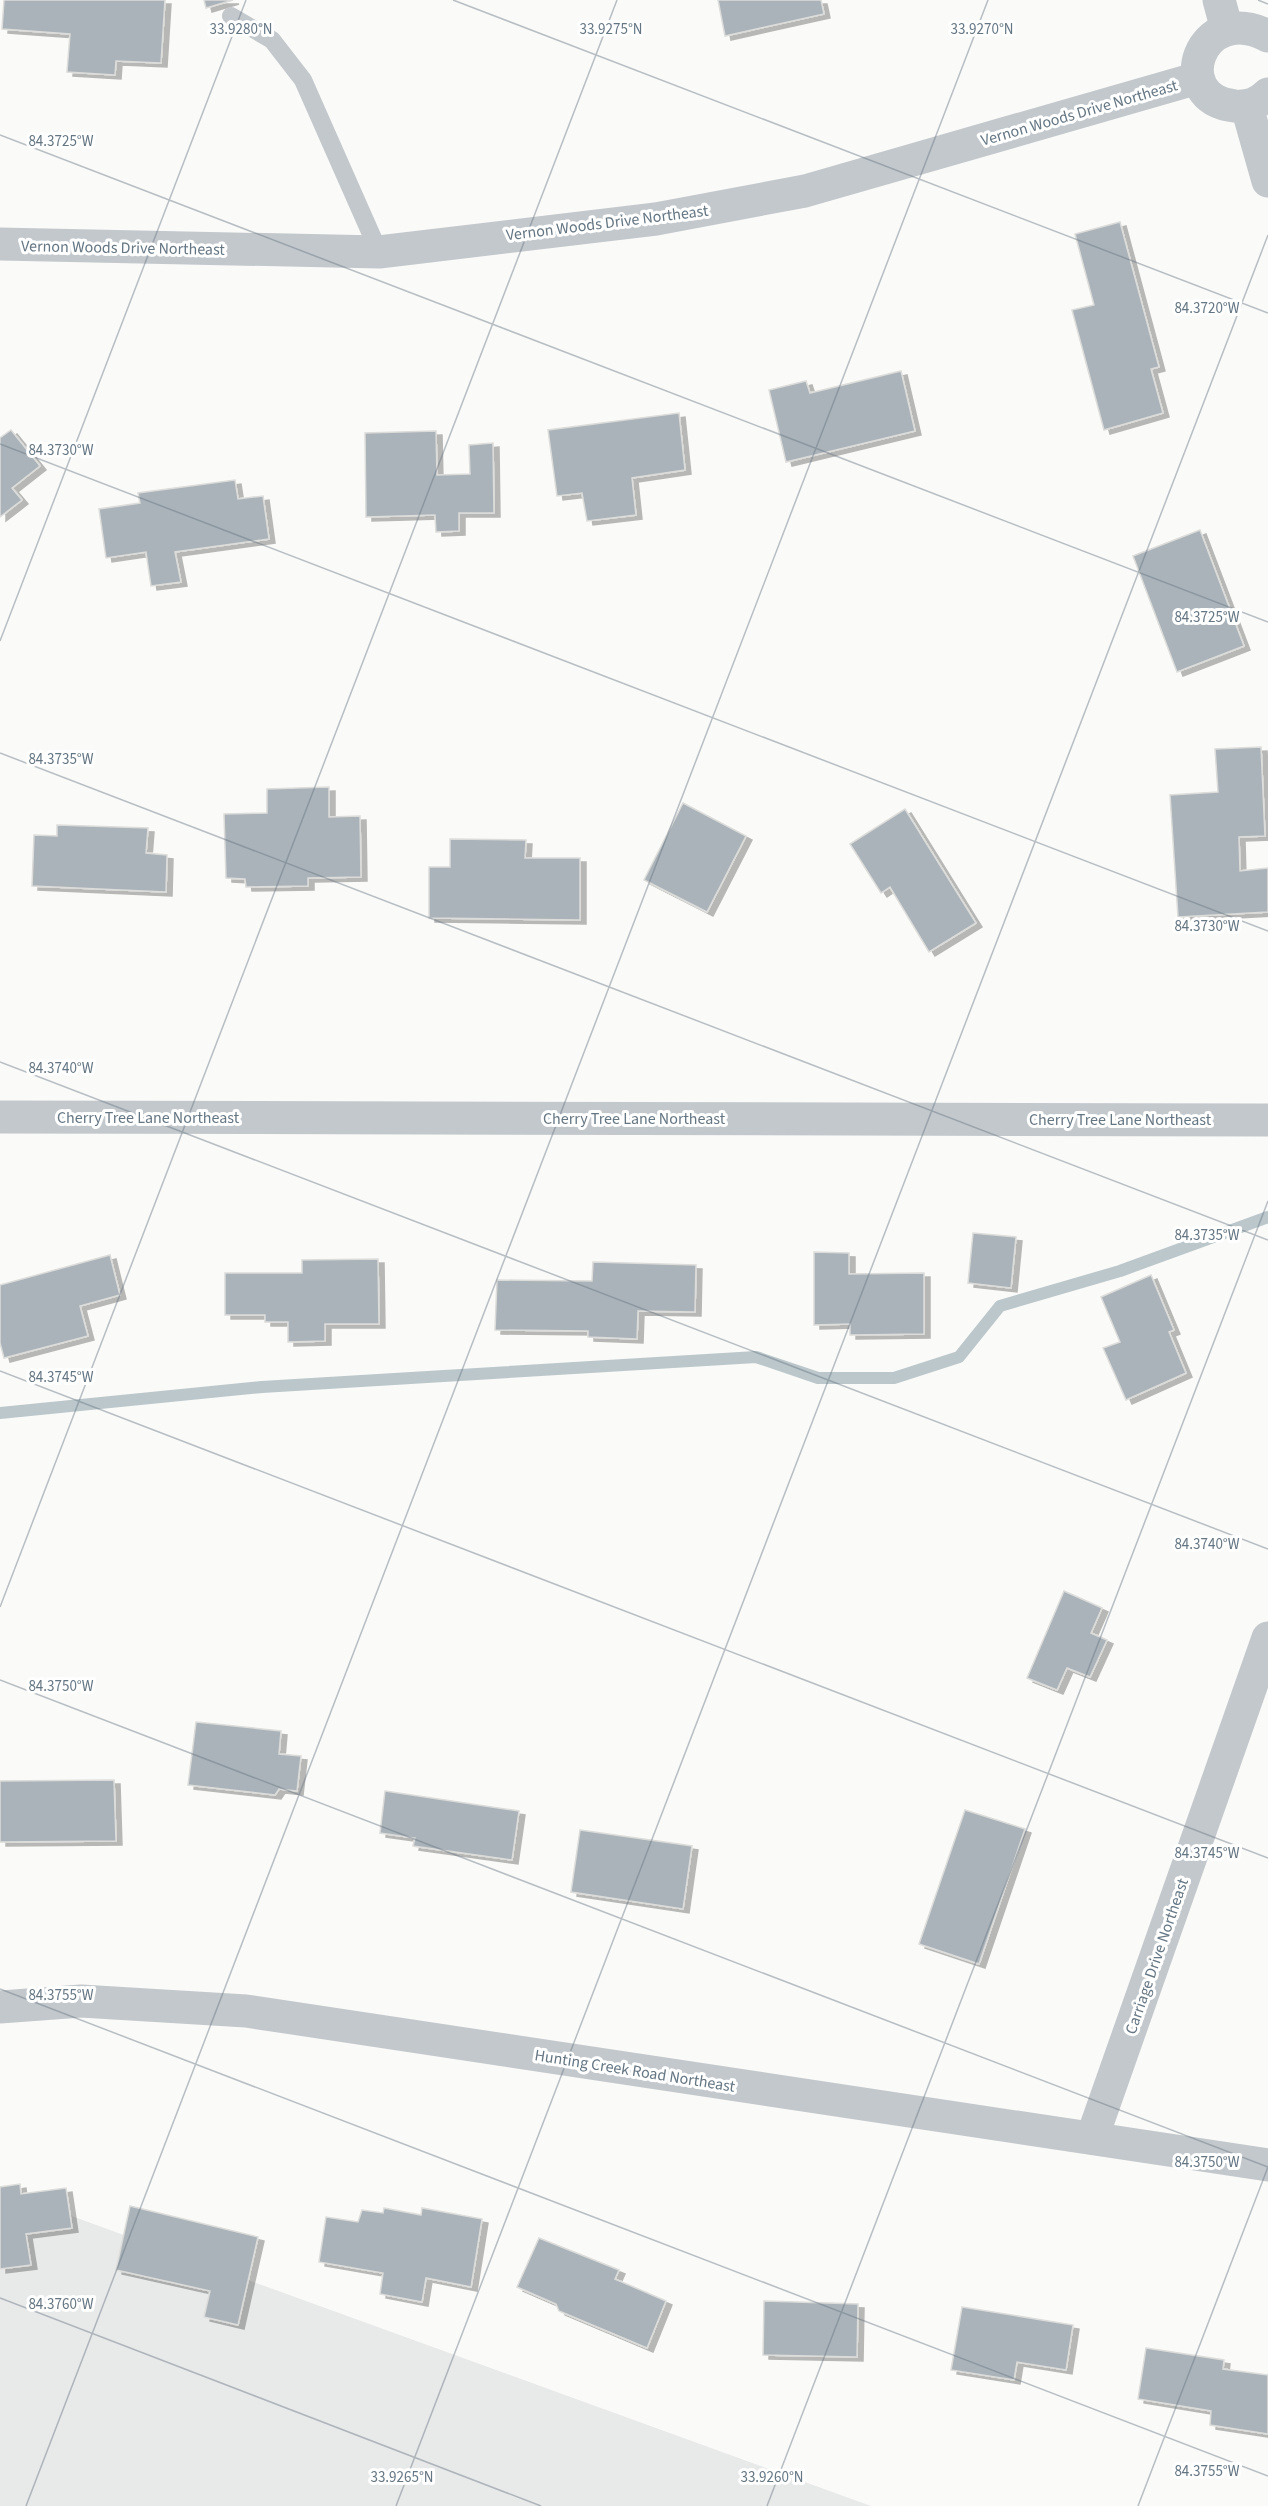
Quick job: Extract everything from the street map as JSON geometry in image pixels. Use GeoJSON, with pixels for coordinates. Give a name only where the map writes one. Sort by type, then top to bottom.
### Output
{"type":"FeatureCollection","features":[{"type":"Feature","properties":{"kind":"street"},"geometry":{"type":"LineString","coordinates":[[1268,36],[1222,13],[1214,29],[1205,39],[1197,63],[1198,78],[1203,88],[1214,98],[1228,105],[1258,101],[1268,181]]}},
{"type":"Feature","properties":{"kind":"street","name":"Vernon Woods Drive Northeast"},"geometry":{"type":"LineString","coordinates":[[0,244],[379,252],[656,219],[805,191],[1198,78]]}},
{"type":"Feature","properties":{"kind":"street","name":"Cherry Tree Lane Northeast"},"geometry":{"type":"LineString","coordinates":[[0,1117],[1268,1120]]}},
{"type":"Feature","properties":{"kind":"street","name":"Carriage Drive Northeast"},"geometry":{"type":"LineString","coordinates":[[1092,2138],[1268,1638]]}},
{"type":"Feature","properties":{"kind":"street","name":"Hunting Creek Road Northeast"},"geometry":{"type":"LineString","coordinates":[[0,2007],[81,2001],[246,2011],[1268,2165]]}},
{"type":"Feature","properties":{"kind":"lane"},"geometry":{"type":"LineString","coordinates":[[231,16],[272,40],[303,80],[379,252]]}},
{"type":"Feature","properties":{"kind":"shaded area"},"geometry":{"type":"Polygon","coordinates":[[[0,2190],[871,2506],[0,2506],[0,2190]]]}},
{"type":"Feature","properties":{"kind":"building"},"geometry":{"type":"Polygon","coordinates":[[[4,0],[165,0],[161,63],[116,61],[115,75],[67,72],[70,34],[2,29],[4,0]]]}},
{"type":"Feature","properties":{"kind":"building"},"geometry":{"type":"Polygon","coordinates":[[[204,0],[233,0],[206,8],[204,0]]]}},
{"type":"Feature","properties":{"kind":"building"},"geometry":{"type":"Polygon","coordinates":[[[718,0],[821,0],[824,14],[725,36],[718,0]]]}},
{"type":"Feature","properties":{"kind":"building"},"geometry":{"type":"Polygon","coordinates":[[[1120,222],[1159,367],[1151,369],[1163,413],[1104,430],[1072,310],[1094,305],[1075,234],[1120,222]]]}},
{"type":"Feature","properties":{"kind":"building"},"geometry":{"type":"Polygon","coordinates":[[[901,371],[915,431],[786,462],[769,390],[806,381],[810,393],[901,371]]]}},
{"type":"Feature","properties":{"kind":"building"},"geometry":{"type":"Polygon","coordinates":[[[679,413],[685,470],[632,478],[636,515],[587,521],[582,493],[557,496],[548,430],[679,413]]]}},
{"type":"Feature","properties":{"kind":"building"},"geometry":{"type":"Polygon","coordinates":[[[11,430],[40,466],[12,488],[22,500],[0,517],[0,438],[11,430]]]}},
{"type":"Feature","properties":{"kind":"building"},"geometry":{"type":"Polygon","coordinates":[[[436,431],[437,475],[470,474],[469,445],[493,443],[494,513],[459,513],[459,531],[436,532],[435,515],[366,517],[365,433],[436,431]]]}},
{"type":"Feature","properties":{"kind":"building"},"geometry":{"type":"Polygon","coordinates":[[[235,480],[238,499],[263,496],[269,539],[175,552],[181,582],[151,586],[146,552],[106,558],[99,509],[140,503],[138,493],[235,480]]]}},
{"type":"Feature","properties":{"kind":"building"},"geometry":{"type":"Polygon","coordinates":[[[1200,530],[1244,646],[1177,672],[1133,556],[1200,530]]]}},
{"type":"Feature","properties":{"kind":"building"},"geometry":{"type":"Polygon","coordinates":[[[1261,747],[1265,836],[1239,837],[1240,871],[1268,868],[1268,912],[1178,917],[1170,795],[1218,792],[1215,749],[1261,747]]]}},
{"type":"Feature","properties":{"kind":"building"},"geometry":{"type":"Polygon","coordinates":[[[329,787],[329,817],[360,816],[361,877],[308,878],[308,886],[246,887],[245,879],[226,878],[224,814],[267,813],[267,789],[329,787]]]}},
{"type":"Feature","properties":{"kind":"building"},"geometry":{"type":"Polygon","coordinates":[[[683,803],[746,836],[707,912],[644,880],[683,803]]]}},
{"type":"Feature","properties":{"kind":"building"},"geometry":{"type":"Polygon","coordinates":[[[905,809],[976,923],[929,952],[890,887],[881,893],[850,844],[905,809]]]}},
{"type":"Feature","properties":{"kind":"building"},"geometry":{"type":"Polygon","coordinates":[[[57,825],[148,828],[146,853],[167,855],[166,892],[32,886],[34,835],[57,836],[57,825]]]}},
{"type":"Feature","properties":{"kind":"building"},"geometry":{"type":"Polygon","coordinates":[[[450,839],[526,840],[525,858],[580,858],[580,920],[429,918],[429,867],[450,867],[450,839]]]}},
{"type":"Feature","properties":{"kind":"building"},"geometry":{"type":"Polygon","coordinates":[[[973,1233],[1016,1237],[1011,1288],[968,1283],[973,1233]]]}},
{"type":"Feature","properties":{"kind":"building"},"geometry":{"type":"Polygon","coordinates":[[[814,1252],[849,1253],[849,1274],[924,1273],[924,1334],[850,1335],[850,1324],[814,1325],[814,1252]]]}},
{"type":"Feature","properties":{"kind":"building"},"geometry":{"type":"Polygon","coordinates":[[[110,1255],[120,1295],[80,1306],[88,1336],[4,1358],[0,1343],[0,1285],[110,1255]]]}},
{"type":"Feature","properties":{"kind":"building"},"geometry":{"type":"Polygon","coordinates":[[[378,1259],[379,1324],[325,1324],[325,1341],[288,1342],[288,1322],[265,1322],[265,1315],[225,1315],[225,1273],[302,1273],[302,1260],[378,1259]]]}},
{"type":"Feature","properties":{"kind":"building"},"geometry":{"type":"Polygon","coordinates":[[[593,1262],[696,1265],[695,1312],[638,1311],[637,1339],[588,1337],[588,1331],[495,1330],[497,1280],[592,1281],[593,1262]]]}},
{"type":"Feature","properties":{"kind":"building"},"geometry":{"type":"Polygon","coordinates":[[[1151,1275],[1174,1330],[1169,1332],[1186,1373],[1126,1400],[1103,1348],[1120,1342],[1101,1297],[1151,1275]]]}},
{"type":"Feature","properties":{"kind":"building"},"geometry":{"type":"Polygon","coordinates":[[[1064,1591],[1102,1608],[1091,1633],[1107,1640],[1090,1677],[1067,1668],[1057,1690],[1027,1678],[1064,1591]]]}},
{"type":"Feature","properties":{"kind":"building"},"geometry":{"type":"Polygon","coordinates":[[[196,1722],[281,1731],[279,1754],[301,1756],[297,1791],[279,1789],[275,1795],[188,1785],[196,1722]]]}},
{"type":"Feature","properties":{"kind":"building"},"geometry":{"type":"Polygon","coordinates":[[[114,1780],[116,1841],[0,1842],[0,1781],[114,1780]]]}},
{"type":"Feature","properties":{"kind":"building"},"geometry":{"type":"Polygon","coordinates":[[[385,1791],[519,1811],[512,1860],[413,1846],[415,1838],[380,1833],[385,1791]]]}},
{"type":"Feature","properties":{"kind":"building"},"geometry":{"type":"Polygon","coordinates":[[[965,1810],[1025,1829],[979,1964],[919,1944],[965,1810]]]}},
{"type":"Feature","properties":{"kind":"building"},"geometry":{"type":"Polygon","coordinates":[[[580,1830],[692,1846],[683,1909],[571,1892],[580,1830]]]}},
{"type":"Feature","properties":{"kind":"building"},"geometry":{"type":"Polygon","coordinates":[[[20,2184],[21,2194],[66,2188],[72,2228],[26,2234],[31,2265],[0,2269],[0,2187],[20,2184]]]}},
{"type":"Feature","properties":{"kind":"building"},"geometry":{"type":"Polygon","coordinates":[[[130,2206],[258,2237],[238,2325],[204,2317],[210,2291],[116,2270],[130,2206]]]}},
{"type":"Feature","properties":{"kind":"building"},"geometry":{"type":"Polygon","coordinates":[[[384,2208],[421,2215],[422,2208],[482,2219],[471,2287],[426,2278],[422,2302],[380,2294],[383,2273],[319,2262],[326,2217],[358,2222],[362,2210],[383,2213],[384,2208]]]}},
{"type":"Feature","properties":{"kind":"building"},"geometry":{"type":"Polygon","coordinates":[[[539,2238],[619,2270],[615,2279],[666,2301],[647,2348],[559,2311],[556,2304],[517,2287],[539,2238]]]}},
{"type":"Feature","properties":{"kind":"building"},"geometry":{"type":"Polygon","coordinates":[[[764,2301],[858,2304],[857,2357],[763,2355],[764,2301]]]}},
{"type":"Feature","properties":{"kind":"building"},"geometry":{"type":"Polygon","coordinates":[[[962,2307],[1073,2325],[1066,2370],[1017,2362],[1014,2380],[951,2370],[962,2307]]]}},
{"type":"Feature","properties":{"kind":"building"},"geometry":{"type":"Polygon","coordinates":[[[1146,2348],[1224,2360],[1223,2369],[1268,2375],[1268,2434],[1210,2425],[1211,2411],[1138,2399],[1146,2348]]]}},
{"type":"Feature","properties":{"kind":"waterway"},"geometry":{"type":"LineString","coordinates":[[0,1413],[262,1387],[756,1357],[818,1378],[894,1378],[959,1357],[1000,1306],[1120,1271],[1268,1217]]}}]}
